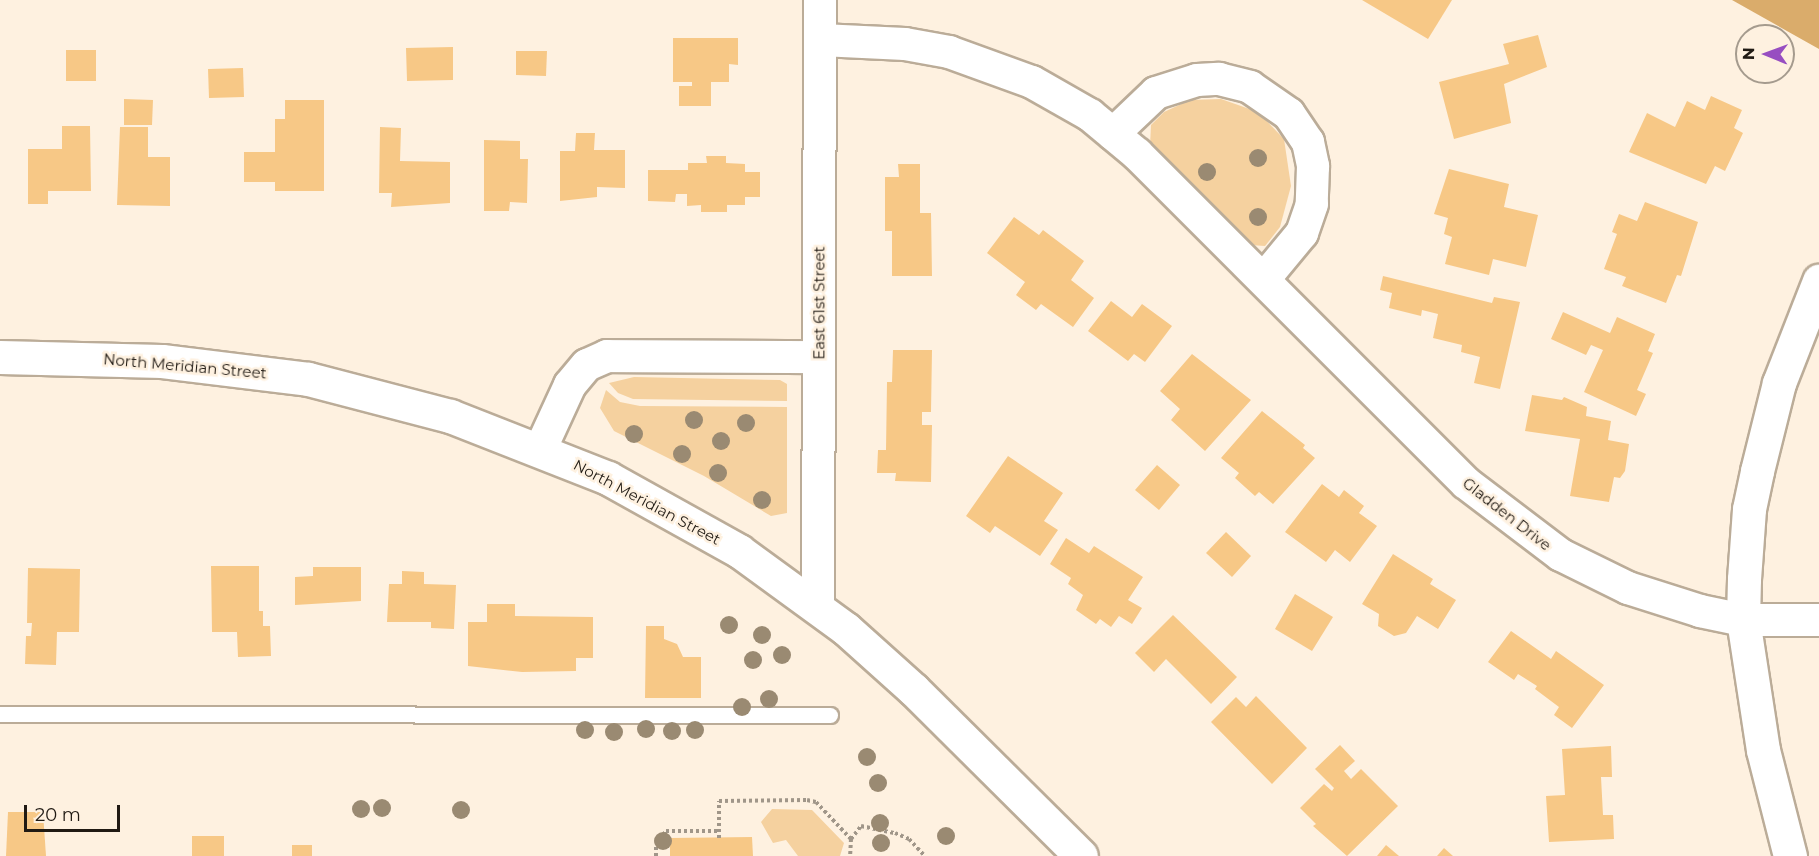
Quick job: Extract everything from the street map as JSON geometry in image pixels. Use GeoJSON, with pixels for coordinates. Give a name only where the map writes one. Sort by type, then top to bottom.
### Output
{"type":"FeatureCollection","features":[{"type":"Feature","properties":{"kind":"main road"},"geometry":{"type":"LineString","coordinates":[[1790,856],[1763,750],[1743,620],[1749,509],[1756,471],[1779,382],[1819,281]]}},
{"type":"Feature","properties":{"kind":"main road","name":"North Meridian Street"},"geometry":{"type":"LineString","coordinates":[[0,357],[162,361],[309,379],[410,403],[541,448],[682,516],[818,607],[908,684],[1081,856]]}},
{"type":"Feature","properties":{"kind":"street","name":"East 61st Street"},"geometry":{"type":"LineString","coordinates":[[818,607],[820,0]]}},
{"type":"Feature","properties":{"kind":"street","name":"Gladden Drive"},"geometry":{"type":"LineString","coordinates":[[820,39],[905,44],[992,65],[1052,92],[1113,134],[1264,279],[1467,483],[1538,540],[1628,588],[1743,620],[1819,620]]}},
{"type":"Feature","properties":{"kind":"street"},"geometry":{"type":"LineString","coordinates":[[1113,134],[1156,93],[1197,80],[1219,79],[1250,87],[1289,114],[1308,142],[1313,166],[1312,204],[1302,233],[1264,279]]}},
{"type":"Feature","properties":{"kind":"street"},"geometry":{"type":"LineString","coordinates":[[541,448],[570,385],[587,365],[607,356],[819,357]]}},
{"type":"Feature","properties":{"kind":"lane"},"geometry":{"type":"LineString","coordinates":[[0,714],[830,715]]}},
{"type":"Feature","properties":{"kind":"path"},"geometry":{"type":"LineString","coordinates":[[719,838],[719,801],[807,800],[816,802],[851,839]]}},
{"type":"Feature","properties":{"kind":"path"},"geometry":{"type":"LineString","coordinates":[[850,856],[851,839],[861,826],[895,833],[909,839],[925,856]]}},
{"type":"Feature","properties":{"kind":"path"},"geometry":{"type":"LineString","coordinates":[[656,856],[656,844],[666,831],[719,831]]}},
{"type":"Feature","properties":{"kind":"shaded area"},"geometry":{"type":"Polygon","coordinates":[[[1732,0],[1819,0],[1819,49],[1795,35],[1795,24],[1775,24],[1732,0]]]}},
{"type":"Feature","properties":{"kind":"shaded area"},"geometry":{"type":"Polygon","coordinates":[[[1221,99],[1258,112],[1284,139],[1291,186],[1280,227],[1265,246],[1250,245],[1150,146],[1151,125],[1164,112],[1190,100],[1221,99]]]}},
{"type":"Feature","properties":{"kind":"shaded area"},"geometry":{"type":"Polygon","coordinates":[[[634,377],[780,380],[787,384],[787,401],[633,399],[618,393],[609,383],[634,377]]]}},
{"type":"Feature","properties":{"kind":"shaded area"},"geometry":{"type":"Polygon","coordinates":[[[606,390],[620,402],[640,406],[787,407],[787,513],[771,516],[704,476],[614,431],[600,408],[606,390]]]}},
{"type":"Feature","properties":{"kind":"shaded area"},"geometry":{"type":"Polygon","coordinates":[[[772,809],[812,810],[844,843],[840,856],[798,856],[786,840],[773,843],[761,822],[772,809]]]}},
{"type":"Feature","properties":{"kind":"building"},"geometry":{"type":"Polygon","coordinates":[[[1362,0],[1452,0],[1428,39],[1362,0]]]}},
{"type":"Feature","properties":{"kind":"building"},"geometry":{"type":"Polygon","coordinates":[[[1538,35],[1547,67],[1504,84],[1511,123],[1454,139],[1439,82],[1509,64],[1503,44],[1538,35]]]}},
{"type":"Feature","properties":{"kind":"building"},"geometry":{"type":"Polygon","coordinates":[[[673,38],[738,38],[738,65],[729,64],[729,82],[711,82],[711,106],[679,106],[679,86],[692,86],[692,82],[673,82],[673,38]]]}},
{"type":"Feature","properties":{"kind":"building"},"geometry":{"type":"Polygon","coordinates":[[[453,47],[453,80],[407,81],[406,48],[453,47]]]}},
{"type":"Feature","properties":{"kind":"building"},"geometry":{"type":"Polygon","coordinates":[[[66,50],[96,50],[96,81],[66,81],[66,50]]]}},
{"type":"Feature","properties":{"kind":"building"},"geometry":{"type":"Polygon","coordinates":[[[516,51],[547,51],[546,76],[516,75],[516,51]]]}},
{"type":"Feature","properties":{"kind":"building"},"geometry":{"type":"Polygon","coordinates":[[[243,68],[244,97],[209,98],[208,69],[243,68]]]}},
{"type":"Feature","properties":{"kind":"building"},"geometry":{"type":"Polygon","coordinates":[[[1711,96],[1742,110],[1734,128],[1743,133],[1725,171],[1715,166],[1706,184],[1629,152],[1647,113],[1675,127],[1687,101],[1705,110],[1711,96]]]}},
{"type":"Feature","properties":{"kind":"building"},"geometry":{"type":"Polygon","coordinates":[[[124,99],[153,100],[152,125],[124,125],[124,99]]]}},
{"type":"Feature","properties":{"kind":"building"},"geometry":{"type":"Polygon","coordinates":[[[285,100],[324,100],[324,191],[275,191],[275,182],[244,182],[244,152],[275,152],[275,119],[285,119],[285,100]]]}},
{"type":"Feature","properties":{"kind":"building"},"geometry":{"type":"Polygon","coordinates":[[[62,126],[90,126],[91,191],[48,191],[48,204],[28,204],[28,149],[62,149],[62,126]]]}},
{"type":"Feature","properties":{"kind":"building"},"geometry":{"type":"Polygon","coordinates":[[[120,127],[148,127],[148,157],[170,157],[170,206],[117,205],[120,127]]]}},
{"type":"Feature","properties":{"kind":"building"},"geometry":{"type":"Polygon","coordinates":[[[380,127],[401,128],[400,161],[450,162],[450,203],[391,207],[392,193],[379,193],[380,127]]]}},
{"type":"Feature","properties":{"kind":"building"},"geometry":{"type":"Polygon","coordinates":[[[576,133],[595,133],[594,150],[625,150],[625,188],[597,187],[597,197],[560,201],[560,151],[575,151],[576,133]]]}},
{"type":"Feature","properties":{"kind":"building"},"geometry":{"type":"Polygon","coordinates":[[[484,140],[520,141],[520,159],[528,159],[527,203],[510,202],[509,211],[484,211],[484,140]]]}},
{"type":"Feature","properties":{"kind":"building"},"geometry":{"type":"Polygon","coordinates":[[[706,156],[726,156],[726,163],[745,164],[745,172],[760,172],[760,197],[745,197],[745,205],[727,205],[727,212],[701,212],[701,205],[687,206],[687,194],[676,194],[675,202],[648,201],[648,170],[688,170],[688,163],[707,163],[706,156]]]}},
{"type":"Feature","properties":{"kind":"building"},"geometry":{"type":"Polygon","coordinates":[[[898,164],[920,164],[920,213],[931,213],[932,276],[892,276],[892,231],[885,231],[885,177],[899,177],[898,164]]]}},
{"type":"Feature","properties":{"kind":"building"},"geometry":{"type":"Polygon","coordinates":[[[1449,169],[1509,184],[1504,207],[1538,215],[1526,267],[1493,259],[1489,275],[1445,264],[1452,237],[1444,234],[1448,218],[1434,214],[1449,169]]]}},
{"type":"Feature","properties":{"kind":"building"},"geometry":{"type":"Polygon","coordinates":[[[1645,202],[1698,222],[1681,276],[1677,275],[1666,303],[1622,286],[1626,277],[1604,269],[1617,234],[1612,232],[1619,214],[1637,221],[1645,202]]]}},
{"type":"Feature","properties":{"kind":"building"},"geometry":{"type":"Polygon","coordinates":[[[1014,217],[1039,235],[1043,230],[1084,261],[1071,280],[1094,298],[1073,327],[1041,304],[1036,310],[1016,295],[1025,282],[987,253],[1014,217]]]}},
{"type":"Feature","properties":{"kind":"building"},"geometry":{"type":"Polygon","coordinates":[[[1383,276],[1492,303],[1494,297],[1520,302],[1500,389],[1474,383],[1480,357],[1461,352],[1462,345],[1433,338],[1438,314],[1422,310],[1421,316],[1389,308],[1392,293],[1380,290],[1383,276]]]}},
{"type":"Feature","properties":{"kind":"building"},"geometry":{"type":"Polygon","coordinates":[[[1111,301],[1132,317],[1142,304],[1172,326],[1145,362],[1134,354],[1128,361],[1088,331],[1111,301]]]}},
{"type":"Feature","properties":{"kind":"building"},"geometry":{"type":"Polygon","coordinates":[[[1563,312],[1610,333],[1617,317],[1655,334],[1648,351],[1653,353],[1637,390],[1646,394],[1636,416],[1584,392],[1603,350],[1591,345],[1586,355],[1551,339],[1563,312]]]}},
{"type":"Feature","properties":{"kind":"building"},"geometry":{"type":"Polygon","coordinates":[[[893,350],[932,350],[931,412],[922,412],[922,425],[932,425],[931,482],[895,481],[896,473],[877,473],[878,450],[886,450],[887,382],[892,382],[893,350]]]}},
{"type":"Feature","properties":{"kind":"building"},"geometry":{"type":"Polygon","coordinates":[[[1192,354],[1251,400],[1205,451],[1171,420],[1180,409],[1160,391],[1192,354]]]}},
{"type":"Feature","properties":{"kind":"building"},"geometry":{"type":"Polygon","coordinates":[[[1532,395],[1562,400],[1564,397],[1587,407],[1586,416],[1611,421],[1608,440],[1629,444],[1625,471],[1620,478],[1614,477],[1609,502],[1570,496],[1580,439],[1525,431],[1532,395]]]}},
{"type":"Feature","properties":{"kind":"building"},"geometry":{"type":"Polygon","coordinates":[[[1262,411],[1305,445],[1303,448],[1315,458],[1273,504],[1259,492],[1255,496],[1235,478],[1239,473],[1221,458],[1262,411]]]}},
{"type":"Feature","properties":{"kind":"building"},"geometry":{"type":"Polygon","coordinates":[[[1008,456],[1063,493],[1044,521],[1058,530],[1040,556],[995,526],[990,533],[966,516],[1008,456]]]}},
{"type":"Feature","properties":{"kind":"building"},"geometry":{"type":"Polygon","coordinates":[[[1157,465],[1180,485],[1159,510],[1135,490],[1157,465]]]}},
{"type":"Feature","properties":{"kind":"building"},"geometry":{"type":"Polygon","coordinates":[[[1322,484],[1339,497],[1344,490],[1364,506],[1359,513],[1377,526],[1350,562],[1335,550],[1326,562],[1285,532],[1322,484]]]}},
{"type":"Feature","properties":{"kind":"building"},"geometry":{"type":"Polygon","coordinates":[[[1226,532],[1251,556],[1232,577],[1206,553],[1226,532]]]}},
{"type":"Feature","properties":{"kind":"building"},"geometry":{"type":"Polygon","coordinates":[[[1066,538],[1089,553],[1094,546],[1143,577],[1128,600],[1142,608],[1132,624],[1119,616],[1111,627],[1100,619],[1096,624],[1076,610],[1083,595],[1068,584],[1071,578],[1050,564],[1066,538]]]}},
{"type":"Feature","properties":{"kind":"building"},"geometry":{"type":"Polygon","coordinates":[[[1393,554],[1433,579],[1430,584],[1456,600],[1438,629],[1417,616],[1406,633],[1394,636],[1378,626],[1379,614],[1362,604],[1393,554]]]}},
{"type":"Feature","properties":{"kind":"building"},"geometry":{"type":"Polygon","coordinates":[[[211,566],[259,566],[259,611],[263,611],[263,626],[270,626],[271,656],[238,657],[237,632],[212,632],[211,566]]]}},
{"type":"Feature","properties":{"kind":"building"},"geometry":{"type":"Polygon","coordinates":[[[313,567],[361,567],[361,601],[295,605],[295,577],[313,576],[313,567]]]}},
{"type":"Feature","properties":{"kind":"building"},"geometry":{"type":"Polygon","coordinates":[[[28,568],[80,569],[79,632],[57,632],[56,665],[25,664],[26,636],[31,636],[32,623],[27,623],[28,568]]]}},
{"type":"Feature","properties":{"kind":"building"},"geometry":{"type":"Polygon","coordinates":[[[402,571],[424,572],[424,584],[456,585],[454,629],[431,628],[431,622],[387,622],[389,584],[402,584],[402,571]]]}},
{"type":"Feature","properties":{"kind":"building"},"geometry":{"type":"Polygon","coordinates":[[[1295,594],[1333,617],[1312,651],[1275,629],[1295,594]]]}},
{"type":"Feature","properties":{"kind":"building"},"geometry":{"type":"Polygon","coordinates":[[[487,604],[515,604],[515,616],[593,617],[593,658],[576,658],[576,671],[522,672],[468,666],[468,622],[487,622],[487,604]]]}},
{"type":"Feature","properties":{"kind":"building"},"geometry":{"type":"Polygon","coordinates":[[[1173,615],[1237,677],[1211,704],[1166,659],[1154,672],[1135,653],[1173,615]]]}},
{"type":"Feature","properties":{"kind":"building"},"geometry":{"type":"Polygon","coordinates":[[[646,626],[664,626],[664,639],[677,644],[683,657],[701,657],[701,698],[645,698],[646,626]]]}},
{"type":"Feature","properties":{"kind":"building"},"geometry":{"type":"Polygon","coordinates":[[[1511,631],[1551,659],[1556,651],[1604,685],[1572,728],[1554,715],[1559,707],[1535,689],[1537,686],[1518,674],[1514,680],[1488,662],[1511,631]]]}},
{"type":"Feature","properties":{"kind":"building"},"geometry":{"type":"Polygon","coordinates":[[[1256,696],[1307,748],[1272,784],[1211,722],[1236,697],[1246,707],[1256,696]]]}},
{"type":"Feature","properties":{"kind":"building"},"geometry":{"type":"Polygon","coordinates":[[[1340,745],[1355,761],[1344,771],[1351,779],[1361,769],[1398,806],[1347,856],[1313,826],[1316,824],[1300,808],[1324,784],[1332,791],[1334,788],[1315,769],[1340,745]]]}},
{"type":"Feature","properties":{"kind":"building"},"geometry":{"type":"Polygon","coordinates":[[[1611,746],[1612,777],[1601,777],[1603,815],[1613,815],[1614,839],[1549,842],[1546,796],[1565,795],[1562,749],[1611,746]]]}},
{"type":"Feature","properties":{"kind":"building"},"geometry":{"type":"Polygon","coordinates":[[[8,812],[43,812],[46,856],[6,856],[8,812]]]}},
{"type":"Feature","properties":{"kind":"building"},"geometry":{"type":"Polygon","coordinates":[[[192,836],[224,836],[224,856],[192,856],[192,836]]]}},
{"type":"Feature","properties":{"kind":"building"},"geometry":{"type":"Polygon","coordinates":[[[752,837],[753,856],[670,856],[670,838],[752,837]]]}},
{"type":"Feature","properties":{"kind":"building"},"geometry":{"type":"Polygon","coordinates":[[[292,845],[312,845],[312,856],[292,856],[292,845]]]}},
{"type":"Feature","properties":{"kind":"building"},"geometry":{"type":"Polygon","coordinates":[[[1386,845],[1399,856],[1377,856],[1386,845]]]}},
{"type":"Feature","properties":{"kind":"building"},"geometry":{"type":"Polygon","coordinates":[[[1444,848],[1453,856],[1437,856],[1444,848]]]}}]}
